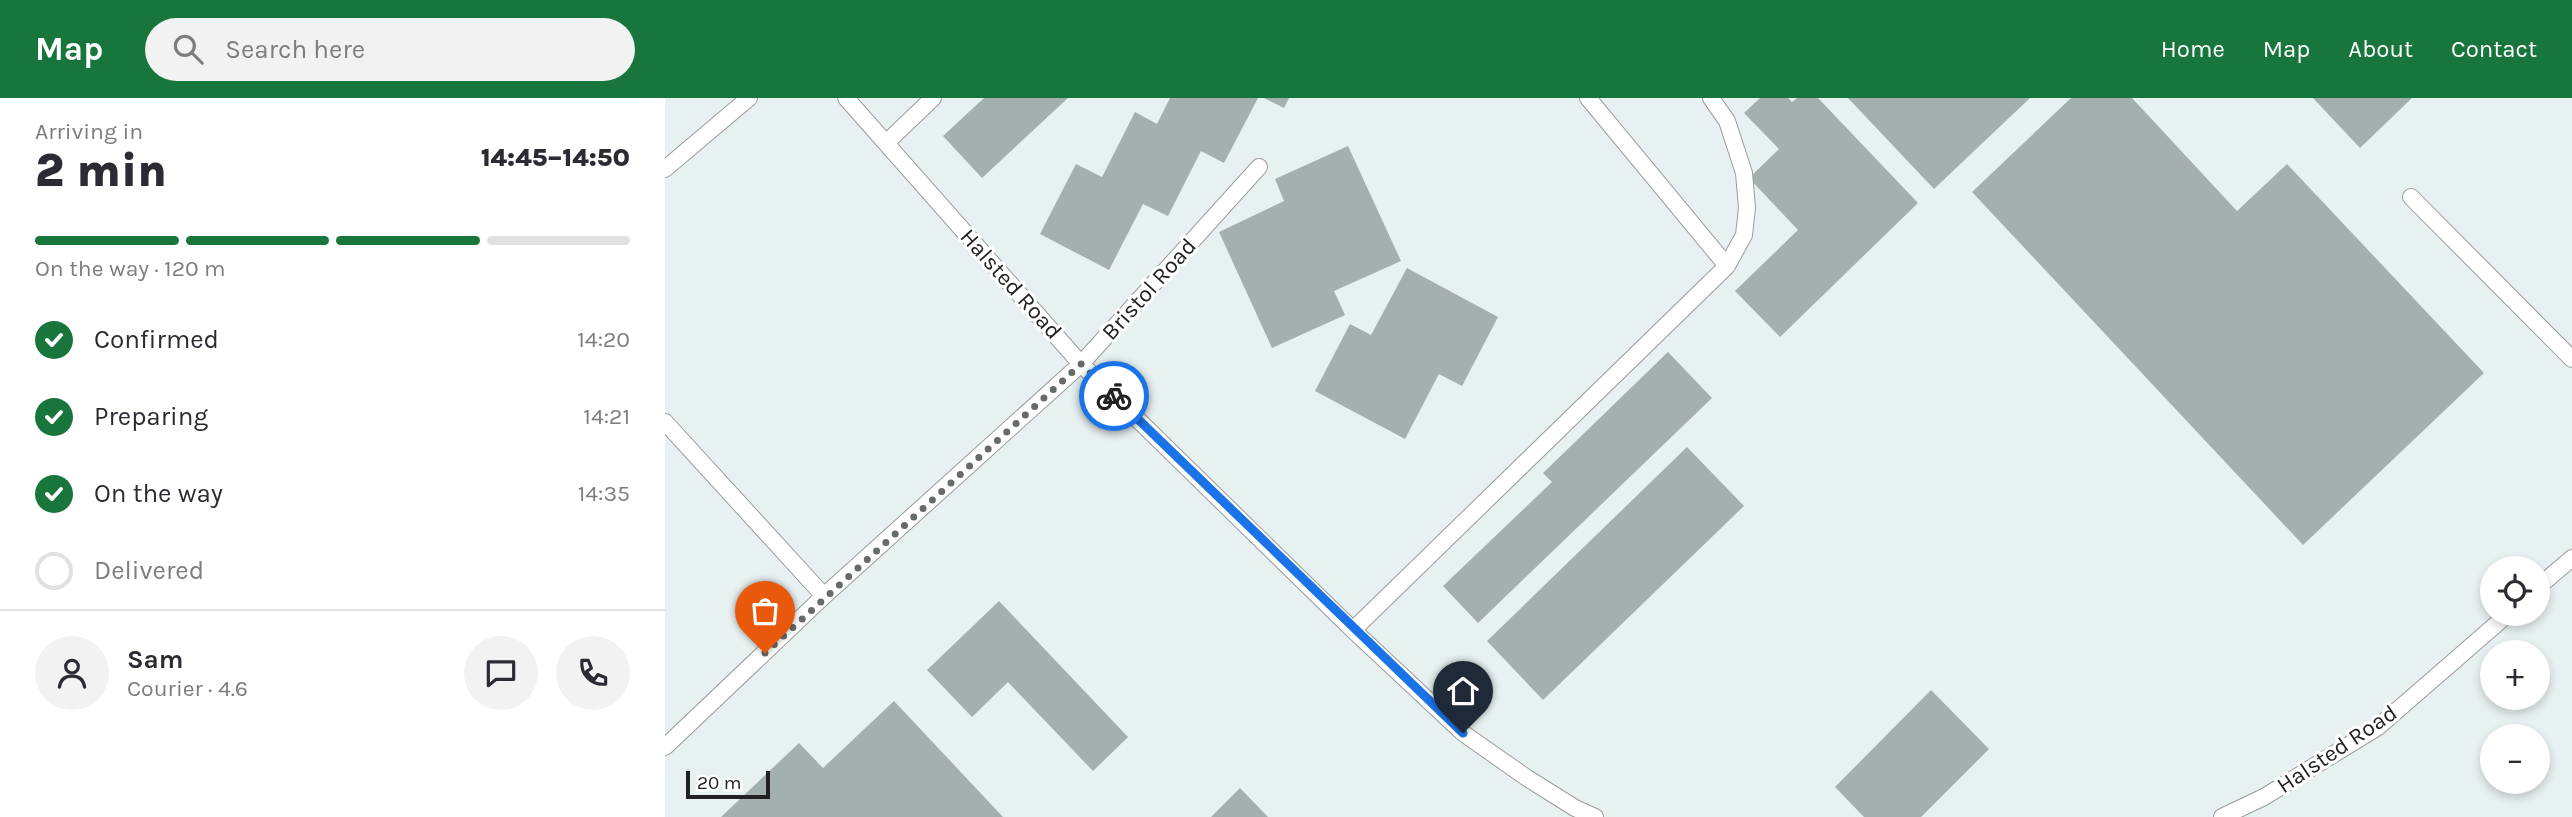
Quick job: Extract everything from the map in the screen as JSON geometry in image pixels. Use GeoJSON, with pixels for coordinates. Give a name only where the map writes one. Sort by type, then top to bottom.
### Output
{"type":"FeatureCollection","features":[{"type":"Feature","properties":{"kind":"lane"},"geometry":{"type":"LineString","coordinates":[[665,169],[749,98]]}},
{"type":"Feature","properties":{"kind":"lane","name":"Halsted Road"},"geometry":{"type":"LineString","coordinates":[[846,98],[1081,364],[1353,629],[1463,733],[1527,778],[1575,808],[1595,817]]}},
{"type":"Feature","properties":{"kind":"lane"},"geometry":{"type":"LineString","coordinates":[[886,144],[933,98]]}},
{"type":"Feature","properties":{"kind":"lane"},"geometry":{"type":"LineString","coordinates":[[1588,98],[1727,266]]}},
{"type":"Feature","properties":{"kind":"lane"},"geometry":{"type":"LineString","coordinates":[[1353,629],[1727,266],[1744,235],[1747,208],[1744,173],[1727,121],[1711,98]]}},
{"type":"Feature","properties":{"kind":"lane","name":"Bristol Road"},"geometry":{"type":"LineString","coordinates":[[665,747],[824,596],[1081,364],[1259,167]]}},
{"type":"Feature","properties":{"kind":"lane"},"geometry":{"type":"LineString","coordinates":[[2411,197],[2572,359]]}},
{"type":"Feature","properties":{"kind":"lane"},"geometry":{"type":"LineString","coordinates":[[665,422],[824,596]]}},
{"type":"Feature","properties":{"kind":"lane"},"geometry":{"type":"LineString","coordinates":[[2550,579],[2569,567]]}},
{"type":"Feature","properties":{"kind":"lane","name":"Halsted Road"},"geometry":{"type":"LineString","coordinates":[[2222,817],[2265,797],[2378,727],[2494,626]]}},
{"type":"Feature","properties":{"kind":"building"},"geometry":{"type":"Polygon","coordinates":[[[984,98],[1068,98],[982,178],[943,136],[984,98]]]}},
{"type":"Feature","properties":{"kind":"building"},"geometry":{"type":"Polygon","coordinates":[[[1170,98],[1258,98],[1224,163],[1201,151],[1168,216],[1143,204],[1109,270],[1040,234],[1076,164],[1102,177],[1135,112],[1157,124],[1170,98]]]}},
{"type":"Feature","properties":{"kind":"building"},"geometry":{"type":"Polygon","coordinates":[[[1264,98],[1289,98],[1284,108],[1264,98]]]}},
{"type":"Feature","properties":{"kind":"building"},"geometry":{"type":"Polygon","coordinates":[[[1760,98],[1788,98],[1792,102],[1797,98],[1818,98],[1918,203],[1780,337],[1735,291],[1798,230],[1749,178],[1779,149],[1744,113],[1760,98]]]}},
{"type":"Feature","properties":{"kind":"building"},"geometry":{"type":"Polygon","coordinates":[[[1848,98],[2030,98],[1934,189],[1848,98]]]}},
{"type":"Feature","properties":{"kind":"building"},"geometry":{"type":"Polygon","coordinates":[[[2071,98],[2132,98],[2237,211],[2287,164],[2484,373],[2303,545],[1972,192],[2071,98]]]}},
{"type":"Feature","properties":{"kind":"building"},"geometry":{"type":"Polygon","coordinates":[[[2313,98],[2412,98],[2360,148],[2313,98]]]}},
{"type":"Feature","properties":{"kind":"building"},"geometry":{"type":"Polygon","coordinates":[[[1348,146],[1401,261],[1334,291],[1345,315],[1272,348],[1219,232],[1284,201],[1275,179],[1348,146]]]}},
{"type":"Feature","properties":{"kind":"building"},"geometry":{"type":"Polygon","coordinates":[[[1407,268],[1498,317],[1462,386],[1439,374],[1405,439],[1315,391],[1350,324],[1371,335],[1407,268]]]}},
{"type":"Feature","properties":{"kind":"building"},"geometry":{"type":"Polygon","coordinates":[[[1668,352],[1712,398],[1478,623],[1443,586],[1552,482],[1543,473],[1668,352]]]}},
{"type":"Feature","properties":{"kind":"building"},"geometry":{"type":"Polygon","coordinates":[[[1687,447],[1744,506],[1543,700],[1487,641],[1687,447]]]}},
{"type":"Feature","properties":{"kind":"building"},"geometry":{"type":"Polygon","coordinates":[[[999,601],[1128,737],[1093,771],[1008,682],[972,717],[927,670],[999,601]]]}},
{"type":"Feature","properties":{"kind":"building"},"geometry":{"type":"Polygon","coordinates":[[[1931,690],[1989,749],[1921,817],[1864,817],[1835,787],[1931,690]]]}},
{"type":"Feature","properties":{"kind":"building"},"geometry":{"type":"Polygon","coordinates":[[[894,701],[1003,817],[721,817],[799,743],[823,768],[894,701]]]}},
{"type":"Feature","properties":{"kind":"building"},"geometry":{"type":"Polygon","coordinates":[[[1240,788],[1268,817],[1211,817],[1240,788]]]}},
{"type":"Feature","properties":{"kind":"way so far"},"geometry":{"type":"LineString","coordinates":[[765,653],[824,596],[1081,364],[1114,396]]}},
{"type":"Feature","properties":{"kind":"route"},"geometry":{"type":"LineString","coordinates":[[1114,396],[1463,733]]}}]}
